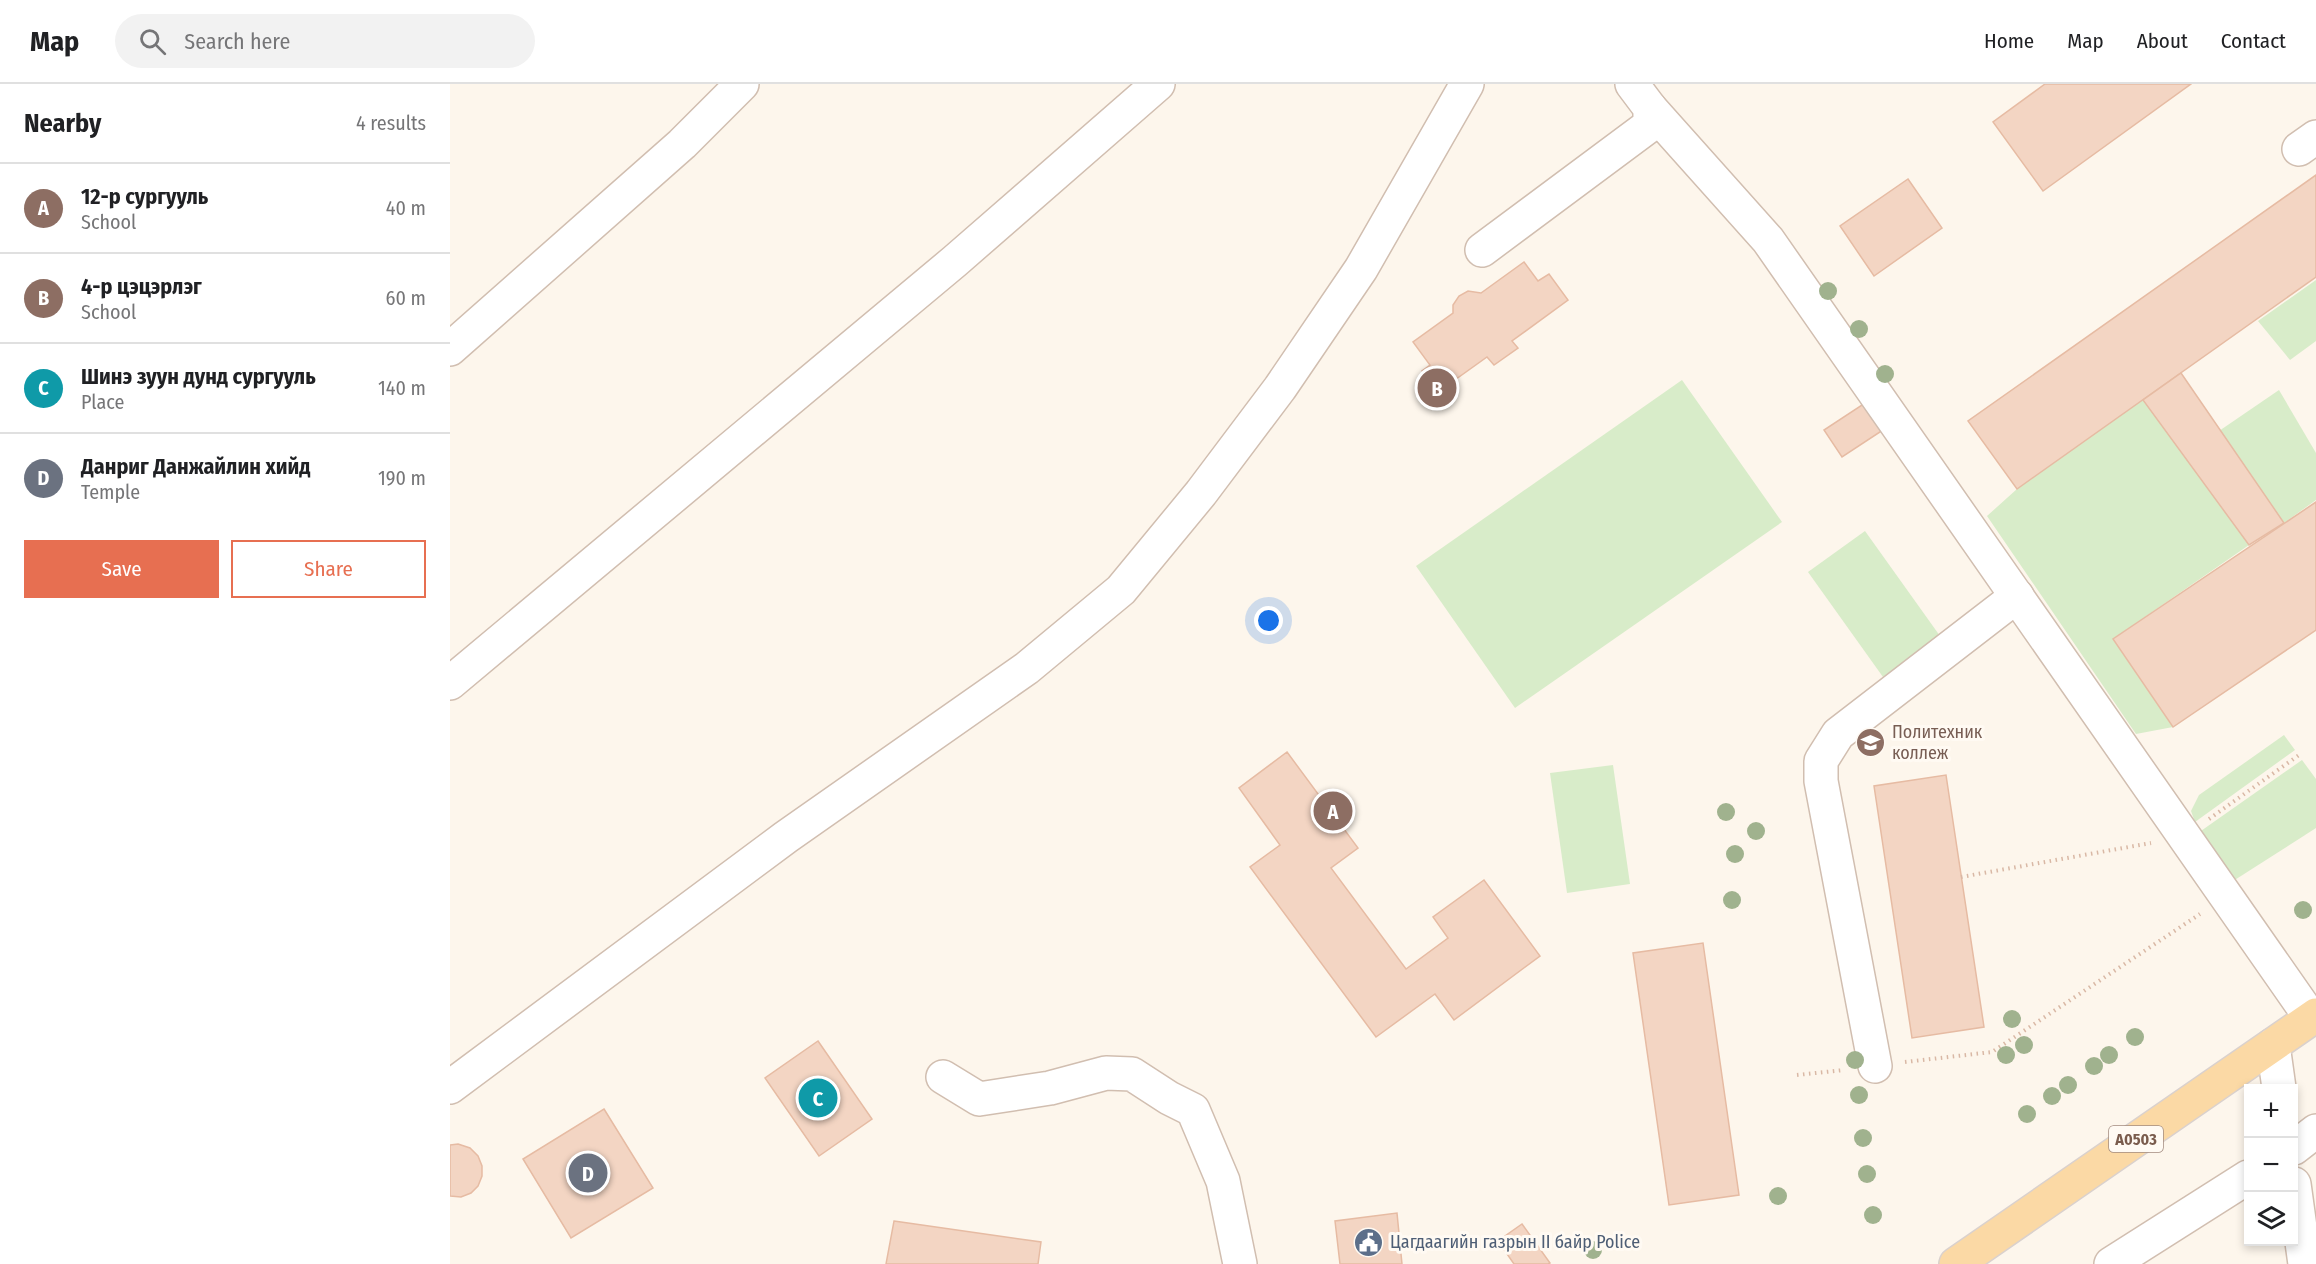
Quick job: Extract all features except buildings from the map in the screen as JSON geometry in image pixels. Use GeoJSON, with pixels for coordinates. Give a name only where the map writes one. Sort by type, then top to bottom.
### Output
{"type":"FeatureCollection","features":[{"type":"Feature","properties":{"kind":"main road","name":"A0503"},"geometry":{"type":"LineString","coordinates":[[1956,1264],[2314,1016]]}},
{"type":"Feature","properties":{"kind":"street"},"geometry":{"type":"LineString","coordinates":[[450,349],[682,144],[742,84]]}},
{"type":"Feature","properties":{"kind":"street"},"geometry":{"type":"LineString","coordinates":[[450,683],[955,261],[1158,84]]}},
{"type":"Feature","properties":{"kind":"street"},"geometry":{"type":"LineString","coordinates":[[450,1087],[786,837],[1027,668],[1121,590],[1200,493],[1280,388],[1360,269],[1467,84]]}},
{"type":"Feature","properties":{"kind":"street"},"geometry":{"type":"LineString","coordinates":[[1482,250],[1650,125],[1641,96]]}},
{"type":"Feature","properties":{"kind":"street"},"geometry":{"type":"LineString","coordinates":[[1641,96],[1768,240],[2184,837],[2314,1016]]}},
{"type":"Feature","properties":{"kind":"street"},"geometry":{"type":"LineString","coordinates":[[1875,1066],[1821,781],[1821,761],[1838,734],[2017,597]]}},
{"type":"Feature","properties":{"kind":"street"},"geometry":{"type":"LineString","coordinates":[[2272,1045],[2278,1084]]}},
{"type":"Feature","properties":{"kind":"street"},"geometry":{"type":"LineString","coordinates":[[943,1077],[979,1100],[1050,1088],[1106,1073],[1132,1074],[1195,1112],[1223,1182],[1240,1264]]}},
{"type":"Feature","properties":{"kind":"street"},"geometry":{"type":"LineString","coordinates":[[2298,1145],[2316,1131]]}},
{"type":"Feature","properties":{"kind":"street"},"geometry":{"type":"LineString","coordinates":[[2111,1264],[2244,1181]]}},
{"type":"Feature","properties":{"kind":"street"},"geometry":{"type":"LineString","coordinates":[[2295,1192],[2305,1264]]}},
{"type":"Feature","properties":{"kind":"path"},"geometry":{"type":"LineString","coordinates":[[1961,877],[2184,837],[2299,755]]}},
{"type":"Feature","properties":{"kind":"path"},"geometry":{"type":"LineString","coordinates":[[1797,1075],[1992,1052],[2227,897]]}},
{"type":"Feature","properties":{"kind":"green space"},"geometry":{"type":"Polygon","coordinates":[[[2316,280],[2316,341],[2290,360],[2258,321],[2316,280]]]}},
{"type":"Feature","properties":{"kind":"green space"},"geometry":{"type":"Polygon","coordinates":[[[1682,380],[1782,522],[1515,708],[1416,566],[1682,380]]]}},
{"type":"Feature","properties":{"kind":"green space"},"geometry":{"type":"Polygon","coordinates":[[[2279,390],[2316,453],[2316,500],[2284,523],[2219,431],[2279,390]]]}},
{"type":"Feature","properties":{"kind":"green space"},"geometry":{"type":"Polygon","coordinates":[[[2144,397],[2249,545],[2113,639],[2173,727],[2136,734],[1987,516],[2017,489],[2144,397]]]}},
{"type":"Feature","properties":{"kind":"green space"},"geometry":{"type":"Polygon","coordinates":[[[1865,531],[1940,636],[1883,677],[1808,572],[1865,531]]]}},
{"type":"Feature","properties":{"kind":"green space"},"geometry":{"type":"Polygon","coordinates":[[[2284,735],[2295,750],[2195,822],[2191,811],[2199,795],[2284,735]]]}},
{"type":"Feature","properties":{"kind":"green space"},"geometry":{"type":"Polygon","coordinates":[[[2302,760],[2316,779],[2316,828],[2230,883],[2198,833],[2302,760]]]}},
{"type":"Feature","properties":{"kind":"green space"},"geometry":{"type":"Polygon","coordinates":[[[1613,765],[1630,884],[1567,893],[1550,773],[1613,765]]]}},
{"type":"Feature","properties":{"kind":"place","name":"4-р цэцэрлэг"},"geometry":{"type":"Point","coordinates":[1437,388]}},
{"type":"Feature","properties":{"kind":"place","name":"Политехник коллеж"},"geometry":{"type":"Point","coordinates":[1871,742]}},
{"type":"Feature","properties":{"kind":"place","name":"12-р сургууль"},"geometry":{"type":"Point","coordinates":[1333,811]}},
{"type":"Feature","properties":{"kind":"place","name":"Шинэ зуун дунд сургууль"},"geometry":{"type":"Point","coordinates":[818,1098]}},
{"type":"Feature","properties":{"kind":"place","name":"Данриг Данжайлин хийд"},"geometry":{"type":"Point","coordinates":[588,1173]}},
{"type":"Feature","properties":{"kind":"place","name":"Цагдаагийн газрын II байр Police"},"geometry":{"type":"Point","coordinates":[1369,1242]}}]}
